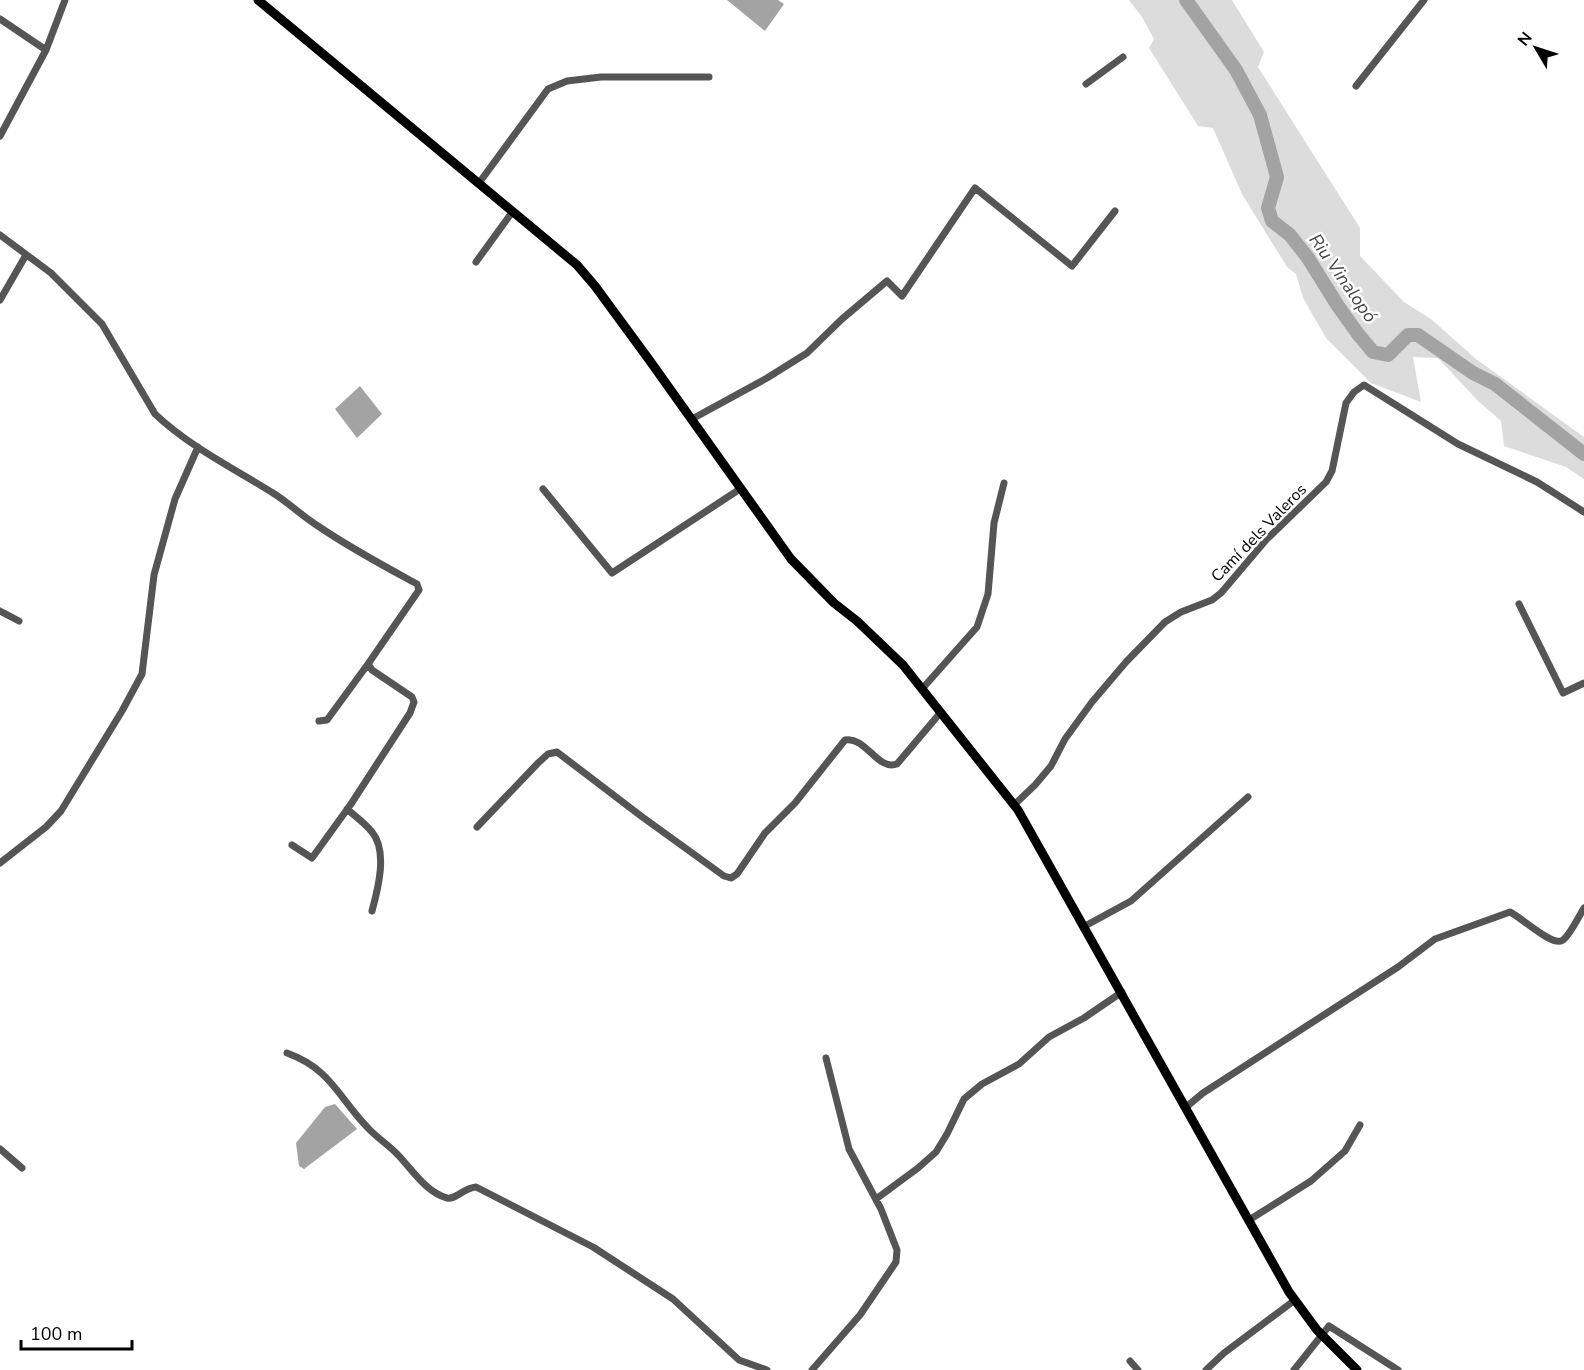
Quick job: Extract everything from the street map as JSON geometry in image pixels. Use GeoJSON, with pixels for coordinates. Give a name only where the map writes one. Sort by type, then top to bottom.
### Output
{"type":"FeatureCollection","features":[{"type":"Feature","properties":{"kind":"main road"},"geometry":{"type":"LineString","coordinates":[[258,0],[565,253],[586,275],[692,419],[779,543],[810,580],[903,665],[941,712],[1014,804],[1037,841],[1185,1108],[1295,1300],[1321,1334],[1357,1370]]}},
{"type":"Feature","properties":{"kind":"street"},"geometry":{"type":"LineString","coordinates":[[0,136],[46,50],[65,0]]}},
{"type":"Feature","properties":{"kind":"street"},"geometry":{"type":"LineString","coordinates":[[1356,86],[1424,0]]}},
{"type":"Feature","properties":{"kind":"street"},"geometry":{"type":"LineString","coordinates":[[0,20],[46,50]]}},
{"type":"Feature","properties":{"kind":"street"},"geometry":{"type":"LineString","coordinates":[[1086,84],[1123,57]]}},
{"type":"Feature","properties":{"kind":"street"},"geometry":{"type":"LineString","coordinates":[[478,183],[548,89],[567,81],[601,77],[709,77]]}},
{"type":"Feature","properties":{"kind":"street"},"geometry":{"type":"LineString","coordinates":[[692,419],[807,353],[842,319],[887,281],[902,296],[975,188],[1072,266],[1115,211]]}},
{"type":"Feature","properties":{"kind":"street"},"geometry":{"type":"LineString","coordinates":[[476,262],[513,211]]}},
{"type":"Feature","properties":{"kind":"street"},"geometry":{"type":"LineString","coordinates":[[0,235],[51,273],[102,324],[155,414],[167,426],[275,494],[316,525],[352,548],[417,584],[418,590],[407,609],[368,664],[327,720],[319,721]]}},
{"type":"Feature","properties":{"kind":"street"},"geometry":{"type":"LineString","coordinates":[[0,300],[26,255]]}},
{"type":"Feature","properties":{"kind":"street","name":"Camí dels Valeros"},"geometry":{"type":"LineString","coordinates":[[1014,804],[1051,766],[1065,739],[1092,702],[1126,662],[1165,622],[1181,612],[1212,600],[1221,593],[1266,540],[1326,482],[1332,471],[1346,403],[1354,392],[1364,385],[1458,444],[1537,482],[1584,512]]}},
{"type":"Feature","properties":{"kind":"street"},"geometry":{"type":"LineString","coordinates":[[0,862],[3,854],[46,827],[61,811],[142,674],[154,575],[175,499],[198,447]]}},
{"type":"Feature","properties":{"kind":"street"},"geometry":{"type":"LineString","coordinates":[[922,689],[977,627],[988,594],[994,523],[1004,483]]}},
{"type":"Feature","properties":{"kind":"street"},"geometry":{"type":"LineString","coordinates":[[543,489],[612,573],[741,489]]}},
{"type":"Feature","properties":{"kind":"street"},"geometry":{"type":"LineString","coordinates":[[1519,604],[1563,693],[1584,683]]}},
{"type":"Feature","properties":{"kind":"street"},"geometry":{"type":"LineString","coordinates":[[0,611],[19,621]]}},
{"type":"Feature","properties":{"kind":"street"},"geometry":{"type":"LineString","coordinates":[[292,845],[312,858],[410,713],[414,702],[412,697],[372,670],[368,664]]}},
{"type":"Feature","properties":{"kind":"street"},"geometry":{"type":"LineString","coordinates":[[477,827],[538,763],[548,754],[557,752],[650,823],[724,876],[731,878],[737,874],[765,832],[795,803],[817,772],[845,740],[852,739],[859,742],[885,764],[891,766],[897,764],[941,712]]}},
{"type":"Feature","properties":{"kind":"street"},"geometry":{"type":"LineString","coordinates":[[1085,926],[1131,901],[1248,797]]}},
{"type":"Feature","properties":{"kind":"street"},"geometry":{"type":"LineString","coordinates":[[347,809],[373,833],[380,846],[379,884],[372,910]]}},
{"type":"Feature","properties":{"kind":"street"},"geometry":{"type":"LineString","coordinates":[[1185,1108],[1203,1093],[1398,967],[1435,939],[1510,912],[1545,936],[1559,942],[1566,938],[1584,908]]}},
{"type":"Feature","properties":{"kind":"street"},"geometry":{"type":"LineString","coordinates":[[876,1199],[936,1152],[964,1099],[982,1084],[1019,1064],[1049,1037],[1084,1018],[1122,992]]}},
{"type":"Feature","properties":{"kind":"street"},"geometry":{"type":"LineString","coordinates":[[287,1053],[321,1071],[369,1129],[393,1150],[425,1186],[446,1198],[453,1198],[468,1188],[476,1187],[594,1247],[673,1299],[739,1360],[767,1370]]}},
{"type":"Feature","properties":{"kind":"street"},"geometry":{"type":"LineString","coordinates":[[812,1370],[860,1315],[896,1262],[897,1250],[876,1199],[849,1149],[825,1058]]}},
{"type":"Feature","properties":{"kind":"street"},"geometry":{"type":"LineString","coordinates":[[1249,1220],[1311,1181],[1345,1151],[1360,1125]]}},
{"type":"Feature","properties":{"kind":"street"},"geometry":{"type":"LineString","coordinates":[[0,1149],[22,1168]]}},
{"type":"Feature","properties":{"kind":"street"},"geometry":{"type":"LineString","coordinates":[[1206,1370],[1224,1353],[1295,1300]]}},
{"type":"Feature","properties":{"kind":"street"},"geometry":{"type":"LineString","coordinates":[[1294,1370],[1329,1326],[1398,1370]]}},
{"type":"Feature","properties":{"kind":"street"},"geometry":{"type":"LineString","coordinates":[[1130,1361],[1138,1370]]}},
{"type":"Feature","properties":{"kind":"shaded area"},"geometry":{"type":"Polygon","coordinates":[[[727,0],[778,0],[784,4],[765,31],[727,0]]]}},
{"type":"Feature","properties":{"kind":"shaded area"},"geometry":{"type":"Polygon","coordinates":[[[1129,0],[1232,0],[1264,52],[1258,67],[1360,228],[1360,256],[1404,302],[1431,319],[1476,359],[1584,437],[1584,479],[1566,467],[1504,446],[1501,421],[1478,401],[1438,358],[1413,357],[1421,402],[1371,383],[1326,338],[1303,298],[1296,274],[1287,267],[1242,194],[1213,128],[1198,126],[1149,48],[1154,39],[1129,0]]]}},
{"type":"Feature","properties":{"kind":"shaded area"},"geometry":{"type":"Polygon","coordinates":[[[360,386],[382,414],[357,438],[335,409],[360,386]]]}},
{"type":"Feature","properties":{"kind":"shaded area"},"geometry":{"type":"Polygon","coordinates":[[[335,1104],[357,1129],[304,1169],[299,1166],[296,1143],[325,1107],[335,1104]]]}},
{"type":"Feature","properties":{"kind":"waterway","name":"Riu Vinalopó"},"geometry":{"type":"LineString","coordinates":[[1186,0],[1236,70],[1260,115],[1277,177],[1268,208],[1272,221],[1290,235],[1308,258],[1338,306],[1373,352],[1388,355],[1408,335],[1418,335],[1473,373],[1495,384],[1584,454]]}}]}
